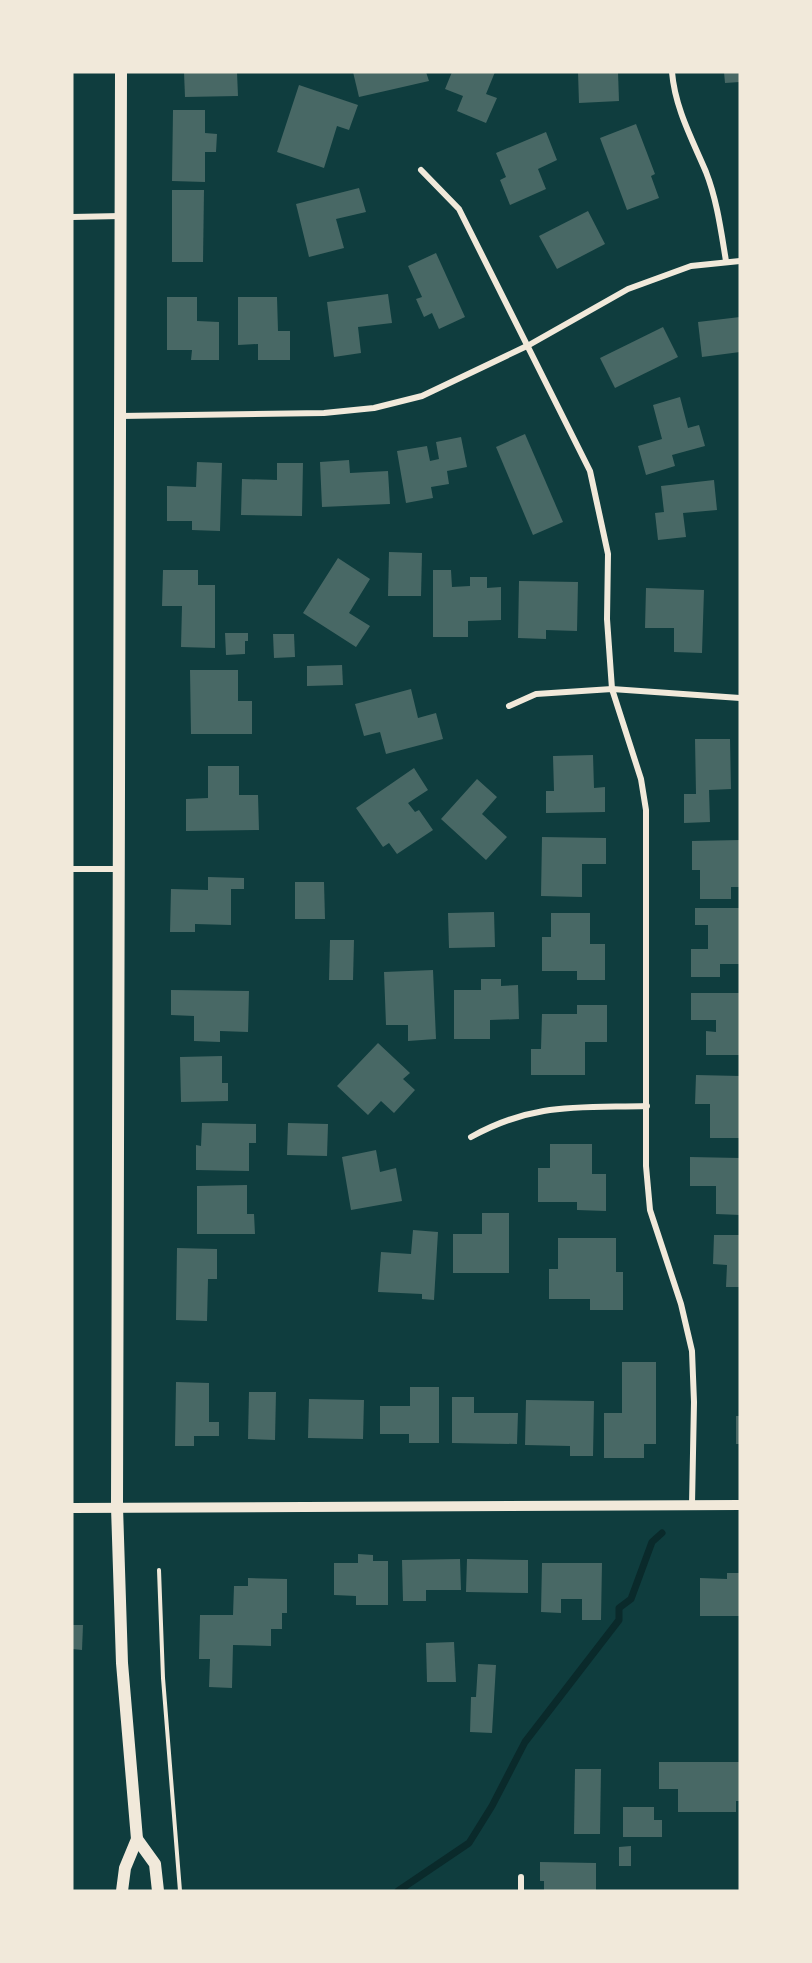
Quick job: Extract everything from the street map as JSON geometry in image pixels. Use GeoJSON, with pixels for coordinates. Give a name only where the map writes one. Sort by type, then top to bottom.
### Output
{"type":"FeatureCollection","features":[{"type":"Feature","properties":{"kind":"main road"},"geometry":{"type":"LineString","coordinates":[[121,72],[117,1507],[122,1663],[137,1839],[125,1868],[122,1891]]}},
{"type":"Feature","properties":{"kind":"main road"},"geometry":{"type":"LineString","coordinates":[[137,1839],[155,1864],[158,1891]]}},
{"type":"Feature","properties":{"kind":"street"},"geometry":{"type":"LineString","coordinates":[[672,72],[673,89],[716,206],[726,261]]}},
{"type":"Feature","properties":{"kind":"street"},"geometry":{"type":"LineString","coordinates":[[421,170],[459,209],[590,471],[603,522],[608,554],[607,619],[612,689],[641,779],[646,810],[646,1166],[650,1210],[681,1304],[692,1351],[694,1402],[692,1504]]}},
{"type":"Feature","properties":{"kind":"street"},"geometry":{"type":"LineString","coordinates":[[72,217],[121,216]]}},
{"type":"Feature","properties":{"kind":"street"},"geometry":{"type":"LineString","coordinates":[[120,416],[324,413],[374,408],[422,396],[529,345],[628,289],[691,266],[740,261]]}},
{"type":"Feature","properties":{"kind":"street"},"geometry":{"type":"LineString","coordinates":[[509,706],[536,694],[612,689],[740,698]]}},
{"type":"Feature","properties":{"kind":"street"},"geometry":{"type":"LineString","coordinates":[[72,869],[119,869]]}},
{"type":"Feature","properties":{"kind":"street"},"geometry":{"type":"LineString","coordinates":[[471,1137],[501,1120],[544,1109],[647,1106]]}},
{"type":"Feature","properties":{"kind":"street"},"geometry":{"type":"LineString","coordinates":[[72,1508],[740,1505]]}},
{"type":"Feature","properties":{"kind":"street"},"geometry":{"type":"LineString","coordinates":[[521,1877],[521,1891]]}},
{"type":"Feature","properties":{"kind":"path"},"geometry":{"type":"LineString","coordinates":[[159,1570],[163,1678],[180,1891]]}},
{"type":"Feature","properties":{"kind":"building"},"geometry":{"type":"Polygon","coordinates":[[[184,72],[237,72],[238,96],[185,97],[184,72]]]}},
{"type":"Feature","properties":{"kind":"building"},"geometry":{"type":"Polygon","coordinates":[[[353,72],[426,72],[429,81],[359,97],[353,72]]]}},
{"type":"Feature","properties":{"kind":"building"},"geometry":{"type":"Polygon","coordinates":[[[452,72],[495,72],[486,94],[497,98],[486,123],[457,111],[463,96],[445,89],[452,72]]]}},
{"type":"Feature","properties":{"kind":"building"},"geometry":{"type":"Polygon","coordinates":[[[578,72],[618,72],[619,101],[579,103],[578,72]]]}},
{"type":"Feature","properties":{"kind":"building"},"geometry":{"type":"Polygon","coordinates":[[[724,72],[740,72],[740,82],[725,83],[724,72]]]}},
{"type":"Feature","properties":{"kind":"building"},"geometry":{"type":"Polygon","coordinates":[[[299,85],[358,105],[349,130],[337,126],[324,168],[277,152],[299,85]]]}},
{"type":"Feature","properties":{"kind":"building"},"geometry":{"type":"Polygon","coordinates":[[[173,110],[205,110],[205,133],[217,134],[216,152],[205,152],[205,182],[172,181],[173,110]]]}},
{"type":"Feature","properties":{"kind":"building"},"geometry":{"type":"Polygon","coordinates":[[[636,124],[655,174],[651,176],[659,198],[627,210],[600,138],[636,124]]]}},
{"type":"Feature","properties":{"kind":"building"},"geometry":{"type":"Polygon","coordinates":[[[546,132],[557,160],[538,169],[546,189],[510,205],[500,180],[506,177],[496,153],[546,132]]]}},
{"type":"Feature","properties":{"kind":"building"},"geometry":{"type":"Polygon","coordinates":[[[359,188],[366,212],[336,219],[344,248],[309,257],[296,204],[359,188]]]}},
{"type":"Feature","properties":{"kind":"building"},"geometry":{"type":"Polygon","coordinates":[[[172,190],[204,190],[203,262],[172,262],[172,190]]]}},
{"type":"Feature","properties":{"kind":"building"},"geometry":{"type":"Polygon","coordinates":[[[588,211],[605,244],[557,269],[539,236],[588,211]]]}},
{"type":"Feature","properties":{"kind":"building"},"geometry":{"type":"Polygon","coordinates":[[[436,253],[465,317],[439,329],[432,313],[424,317],[416,299],[422,297],[408,266],[436,253]]]}},
{"type":"Feature","properties":{"kind":"building"},"geometry":{"type":"Polygon","coordinates":[[[388,294],[392,323],[358,327],[361,353],[334,357],[327,302],[388,294]]]}},
{"type":"Feature","properties":{"kind":"building"},"geometry":{"type":"Polygon","coordinates":[[[167,297],[197,297],[197,321],[219,322],[219,360],[191,360],[192,350],[167,350],[167,297]]]}},
{"type":"Feature","properties":{"kind":"building"},"geometry":{"type":"Polygon","coordinates":[[[238,297],[277,297],[278,331],[290,331],[290,360],[258,360],[258,344],[238,345],[238,297]]]}},
{"type":"Feature","properties":{"kind":"building"},"geometry":{"type":"Polygon","coordinates":[[[740,317],[740,352],[702,357],[698,322],[740,317]]]}},
{"type":"Feature","properties":{"kind":"building"},"geometry":{"type":"Polygon","coordinates":[[[663,327],[678,357],[615,388],[600,358],[663,327]]]}},
{"type":"Feature","properties":{"kind":"building"},"geometry":{"type":"Polygon","coordinates":[[[680,397],[688,428],[699,425],[705,446],[672,455],[675,466],[646,475],[638,446],[662,439],[653,405],[680,397]]]}},
{"type":"Feature","properties":{"kind":"building"},"geometry":{"type":"Polygon","coordinates":[[[525,434],[563,522],[533,535],[496,447],[525,434]]]}},
{"type":"Feature","properties":{"kind":"building"},"geometry":{"type":"Polygon","coordinates":[[[461,437],[467,467],[447,471],[449,484],[431,487],[433,498],[406,503],[397,451],[427,446],[430,461],[439,459],[436,442],[461,437]]]}},
{"type":"Feature","properties":{"kind":"building"},"geometry":{"type":"Polygon","coordinates":[[[349,460],[350,473],[388,471],[390,504],[322,507],[320,462],[349,460]]]}},
{"type":"Feature","properties":{"kind":"building"},"geometry":{"type":"Polygon","coordinates":[[[197,462],[222,463],[220,531],[192,530],[192,521],[167,521],[167,486],[196,487],[197,462]]]}},
{"type":"Feature","properties":{"kind":"building"},"geometry":{"type":"Polygon","coordinates":[[[277,463],[303,463],[302,516],[241,515],[242,479],[277,480],[277,463]]]}},
{"type":"Feature","properties":{"kind":"building"},"geometry":{"type":"Polygon","coordinates":[[[714,480],[717,510],[683,513],[686,537],[658,540],[655,513],[664,512],[661,486],[714,480]]]}},
{"type":"Feature","properties":{"kind":"building"},"geometry":{"type":"Polygon","coordinates":[[[389,552],[422,553],[421,596],[388,596],[389,552]]]}},
{"type":"Feature","properties":{"kind":"building"},"geometry":{"type":"Polygon","coordinates":[[[338,558],[370,579],[349,613],[370,626],[356,647],[303,613],[338,558]]]}},
{"type":"Feature","properties":{"kind":"building"},"geometry":{"type":"Polygon","coordinates":[[[163,570],[198,570],[198,585],[215,585],[215,648],[181,647],[182,606],[162,606],[163,570]]]}},
{"type":"Feature","properties":{"kind":"building"},"geometry":{"type":"Polygon","coordinates":[[[433,570],[451,570],[452,587],[470,586],[470,577],[487,577],[487,588],[501,587],[501,620],[468,621],[468,637],[433,637],[433,570]]]}},
{"type":"Feature","properties":{"kind":"building"},"geometry":{"type":"Polygon","coordinates":[[[519,581],[578,582],[577,631],[546,630],[546,639],[518,638],[519,581]]]}},
{"type":"Feature","properties":{"kind":"building"},"geometry":{"type":"Polygon","coordinates":[[[646,588],[704,590],[702,653],[674,652],[674,628],[645,628],[646,588]]]}},
{"type":"Feature","properties":{"kind":"building"},"geometry":{"type":"Polygon","coordinates":[[[225,633],[248,633],[248,641],[245,641],[245,654],[226,655],[225,633]]]}},
{"type":"Feature","properties":{"kind":"building"},"geometry":{"type":"Polygon","coordinates":[[[273,634],[294,634],[295,657],[274,658],[273,634]]]}},
{"type":"Feature","properties":{"kind":"building"},"geometry":{"type":"Polygon","coordinates":[[[342,665],[343,685],[307,686],[307,666],[342,665]]]}},
{"type":"Feature","properties":{"kind":"building"},"geometry":{"type":"Polygon","coordinates":[[[190,670],[238,670],[238,701],[252,701],[252,734],[191,734],[190,670]]]}},
{"type":"Feature","properties":{"kind":"building"},"geometry":{"type":"Polygon","coordinates":[[[411,689],[418,718],[436,713],[443,739],[386,754],[380,732],[364,736],[355,704],[411,689]]]}},
{"type":"Feature","properties":{"kind":"building"},"geometry":{"type":"Polygon","coordinates":[[[695,739],[730,739],[731,789],[709,790],[710,822],[684,823],[684,794],[696,794],[695,739]]]}},
{"type":"Feature","properties":{"kind":"building"},"geometry":{"type":"Polygon","coordinates":[[[593,755],[594,788],[605,787],[605,812],[546,813],[546,791],[554,791],[553,756],[593,755]]]}},
{"type":"Feature","properties":{"kind":"building"},"geometry":{"type":"Polygon","coordinates":[[[208,766],[239,766],[239,795],[258,795],[259,830],[186,831],[186,799],[208,798],[208,766]]]}},
{"type":"Feature","properties":{"kind":"building"},"geometry":{"type":"Polygon","coordinates":[[[414,768],[428,790],[408,803],[415,812],[419,810],[433,830],[397,854],[389,843],[383,847],[356,808],[414,768]]]}},
{"type":"Feature","properties":{"kind":"building"},"geometry":{"type":"Polygon","coordinates":[[[477,779],[497,797],[482,814],[507,837],[486,860],[441,819],[477,779]]]}},
{"type":"Feature","properties":{"kind":"building"},"geometry":{"type":"Polygon","coordinates":[[[542,837],[606,838],[606,864],[582,864],[582,897],[541,896],[542,837]]]}},
{"type":"Feature","properties":{"kind":"building"},"geometry":{"type":"Polygon","coordinates":[[[740,840],[740,887],[731,887],[731,899],[700,899],[700,870],[692,870],[692,841],[740,840]]]}},
{"type":"Feature","properties":{"kind":"building"},"geometry":{"type":"Polygon","coordinates":[[[208,877],[244,878],[244,889],[231,889],[231,925],[195,924],[195,932],[170,932],[171,889],[208,890],[208,877]]]}},
{"type":"Feature","properties":{"kind":"building"},"geometry":{"type":"Polygon","coordinates":[[[295,882],[324,882],[325,919],[295,919],[295,882]]]}},
{"type":"Feature","properties":{"kind":"building"},"geometry":{"type":"Polygon","coordinates":[[[695,908],[740,908],[740,964],[720,964],[720,977],[691,977],[691,949],[708,949],[708,925],[695,925],[695,908]]]}},
{"type":"Feature","properties":{"kind":"building"},"geometry":{"type":"Polygon","coordinates":[[[494,912],[495,947],[449,948],[448,913],[494,912]]]}},
{"type":"Feature","properties":{"kind":"building"},"geometry":{"type":"Polygon","coordinates":[[[551,913],[590,913],[590,944],[605,944],[605,980],[577,980],[577,971],[542,971],[542,937],[551,937],[551,913]]]}},
{"type":"Feature","properties":{"kind":"building"},"geometry":{"type":"Polygon","coordinates":[[[330,940],[354,940],[353,980],[329,980],[330,940]]]}},
{"type":"Feature","properties":{"kind":"building"},"geometry":{"type":"Polygon","coordinates":[[[433,970],[436,1039],[408,1041],[408,1025],[386,1025],[384,972],[433,970]]]}},
{"type":"Feature","properties":{"kind":"building"},"geometry":{"type":"Polygon","coordinates":[[[481,979],[501,979],[501,986],[518,985],[519,1019],[490,1020],[490,1039],[454,1039],[454,990],[481,990],[481,979]]]}},
{"type":"Feature","properties":{"kind":"building"},"geometry":{"type":"Polygon","coordinates":[[[171,990],[249,991],[248,1032],[220,1031],[220,1042],[194,1041],[194,1016],[171,1015],[171,990]]]}},
{"type":"Feature","properties":{"kind":"building"},"geometry":{"type":"Polygon","coordinates":[[[691,993],[740,993],[740,1055],[706,1055],[706,1031],[716,1032],[716,1020],[691,1020],[691,993]]]}},
{"type":"Feature","properties":{"kind":"building"},"geometry":{"type":"Polygon","coordinates":[[[577,1005],[607,1005],[607,1042],[585,1042],[585,1075],[531,1075],[531,1049],[541,1049],[542,1014],[577,1014],[577,1005]]]}},
{"type":"Feature","properties":{"kind":"building"},"geometry":{"type":"Polygon","coordinates":[[[378,1043],[410,1073],[403,1079],[415,1090],[394,1113],[381,1101],[368,1115],[337,1086],[378,1043]]]}},
{"type":"Feature","properties":{"kind":"building"},"geometry":{"type":"Polygon","coordinates":[[[222,1056],[222,1083],[228,1083],[228,1101],[181,1102],[180,1057],[222,1056]]]}},
{"type":"Feature","properties":{"kind":"building"},"geometry":{"type":"Polygon","coordinates":[[[696,1075],[740,1076],[740,1138],[710,1138],[710,1104],[695,1104],[696,1075]]]}},
{"type":"Feature","properties":{"kind":"building"},"geometry":{"type":"Polygon","coordinates":[[[202,1123],[256,1124],[256,1143],[249,1143],[249,1171],[196,1170],[196,1145],[201,1146],[202,1123]]]}},
{"type":"Feature","properties":{"kind":"building"},"geometry":{"type":"Polygon","coordinates":[[[288,1123],[328,1124],[327,1156],[287,1155],[288,1123]]]}},
{"type":"Feature","properties":{"kind":"building"},"geometry":{"type":"Polygon","coordinates":[[[550,1144],[592,1144],[592,1174],[606,1174],[606,1211],[577,1210],[577,1202],[538,1202],[538,1168],[550,1168],[550,1144]]]}},
{"type":"Feature","properties":{"kind":"building"},"geometry":{"type":"Polygon","coordinates":[[[376,1150],[380,1172],[396,1168],[402,1201],[351,1210],[342,1157],[376,1150]]]}},
{"type":"Feature","properties":{"kind":"building"},"geometry":{"type":"Polygon","coordinates":[[[690,1157],[740,1158],[740,1215],[716,1214],[716,1186],[690,1186],[690,1157]]]}},
{"type":"Feature","properties":{"kind":"building"},"geometry":{"type":"Polygon","coordinates":[[[247,1185],[247,1214],[254,1214],[255,1234],[197,1234],[197,1186],[247,1185]]]}},
{"type":"Feature","properties":{"kind":"building"},"geometry":{"type":"Polygon","coordinates":[[[482,1213],[509,1213],[509,1273],[453,1273],[453,1234],[482,1234],[482,1213]]]}},
{"type":"Feature","properties":{"kind":"building"},"geometry":{"type":"Polygon","coordinates":[[[413,1230],[438,1232],[434,1300],[422,1299],[422,1294],[378,1292],[381,1252],[411,1254],[413,1230]]]}},
{"type":"Feature","properties":{"kind":"building"},"geometry":{"type":"Polygon","coordinates":[[[714,1235],[740,1235],[740,1287],[726,1287],[727,1265],[713,1264],[714,1235]]]}},
{"type":"Feature","properties":{"kind":"building"},"geometry":{"type":"Polygon","coordinates":[[[558,1238],[616,1238],[616,1272],[623,1272],[623,1310],[590,1310],[590,1299],[549,1299],[549,1269],[558,1269],[558,1238]]]}},
{"type":"Feature","properties":{"kind":"building"},"geometry":{"type":"Polygon","coordinates":[[[177,1248],[217,1249],[217,1279],[208,1279],[207,1321],[176,1320],[177,1248]]]}},
{"type":"Feature","properties":{"kind":"building"},"geometry":{"type":"Polygon","coordinates":[[[622,1362],[656,1362],[656,1444],[644,1444],[644,1458],[604,1458],[604,1413],[622,1413],[622,1362]]]}},
{"type":"Feature","properties":{"kind":"building"},"geometry":{"type":"Polygon","coordinates":[[[176,1382],[209,1383],[209,1422],[219,1422],[219,1436],[194,1436],[194,1446],[175,1446],[176,1382]]]}},
{"type":"Feature","properties":{"kind":"building"},"geometry":{"type":"Polygon","coordinates":[[[410,1387],[439,1387],[439,1443],[409,1443],[409,1434],[380,1434],[380,1406],[410,1406],[410,1387]]]}},
{"type":"Feature","properties":{"kind":"building"},"geometry":{"type":"Polygon","coordinates":[[[249,1392],[276,1392],[275,1440],[248,1439],[249,1392]]]}},
{"type":"Feature","properties":{"kind":"building"},"geometry":{"type":"Polygon","coordinates":[[[452,1397],[474,1397],[474,1413],[518,1413],[517,1444],[452,1443],[452,1397]]]}},
{"type":"Feature","properties":{"kind":"building"},"geometry":{"type":"Polygon","coordinates":[[[309,1399],[364,1400],[363,1439],[308,1438],[309,1399]]]}},
{"type":"Feature","properties":{"kind":"building"},"geometry":{"type":"Polygon","coordinates":[[[526,1400],[594,1401],[593,1456],[570,1456],[570,1446],[525,1445],[526,1400]]]}},
{"type":"Feature","properties":{"kind":"building"},"geometry":{"type":"Polygon","coordinates":[[[736,1416],[740,1416],[740,1444],[736,1444],[736,1416]]]}},
{"type":"Feature","properties":{"kind":"building"},"geometry":{"type":"Polygon","coordinates":[[[358,1554],[373,1555],[373,1561],[388,1561],[388,1605],[356,1605],[356,1596],[334,1595],[334,1563],[358,1563],[358,1554]]]}},
{"type":"Feature","properties":{"kind":"building"},"geometry":{"type":"Polygon","coordinates":[[[460,1559],[461,1590],[426,1590],[426,1601],[403,1601],[402,1560],[460,1559]]]}},
{"type":"Feature","properties":{"kind":"building"},"geometry":{"type":"Polygon","coordinates":[[[467,1559],[528,1560],[528,1593],[466,1592],[467,1559]]]}},
{"type":"Feature","properties":{"kind":"building"},"geometry":{"type":"Polygon","coordinates":[[[542,1563],[602,1563],[601,1620],[582,1620],[582,1599],[561,1599],[561,1613],[541,1612],[542,1563]]]}},
{"type":"Feature","properties":{"kind":"building"},"geometry":{"type":"Polygon","coordinates":[[[727,1573],[740,1573],[740,1616],[700,1616],[700,1578],[727,1579],[727,1573]]]}},
{"type":"Feature","properties":{"kind":"building"},"geometry":{"type":"Polygon","coordinates":[[[248,1578],[287,1579],[287,1613],[282,1613],[282,1629],[271,1629],[271,1646],[233,1645],[232,1688],[209,1687],[210,1659],[199,1659],[200,1615],[233,1615],[234,1586],[248,1586],[248,1578]]]}},
{"type":"Feature","properties":{"kind":"building"},"geometry":{"type":"Polygon","coordinates":[[[72,1625],[83,1625],[82,1650],[72,1649],[72,1625]]]}},
{"type":"Feature","properties":{"kind":"building"},"geometry":{"type":"Polygon","coordinates":[[[454,1642],[456,1682],[427,1682],[426,1643],[454,1642]]]}},
{"type":"Feature","properties":{"kind":"building"},"geometry":{"type":"Polygon","coordinates":[[[478,1664],[496,1665],[492,1733],[470,1732],[471,1697],[476,1697],[478,1664]]]}},
{"type":"Feature","properties":{"kind":"building"},"geometry":{"type":"Polygon","coordinates":[[[659,1762],[740,1762],[740,1801],[736,1801],[736,1812],[678,1812],[678,1789],[659,1789],[659,1762]]]}},
{"type":"Feature","properties":{"kind":"building"},"geometry":{"type":"Polygon","coordinates":[[[575,1769],[601,1769],[600,1834],[574,1834],[575,1769]]]}},
{"type":"Feature","properties":{"kind":"building"},"geometry":{"type":"Polygon","coordinates":[[[623,1807],[654,1807],[654,1820],[662,1820],[662,1837],[623,1837],[623,1807]]]}},
{"type":"Feature","properties":{"kind":"building"},"geometry":{"type":"Polygon","coordinates":[[[631,1846],[631,1866],[619,1866],[619,1847],[631,1846]]]}},
{"type":"Feature","properties":{"kind":"building"},"geometry":{"type":"Polygon","coordinates":[[[540,1862],[596,1863],[596,1891],[544,1891],[544,1881],[540,1881],[540,1862]]]}},
{"type":"Feature","properties":{"kind":"waterway"},"geometry":{"type":"LineString","coordinates":[[398,1891],[469,1843],[492,1806],[525,1742],[619,1620],[619,1608],[631,1599],[652,1542],[662,1533]]}}]}
